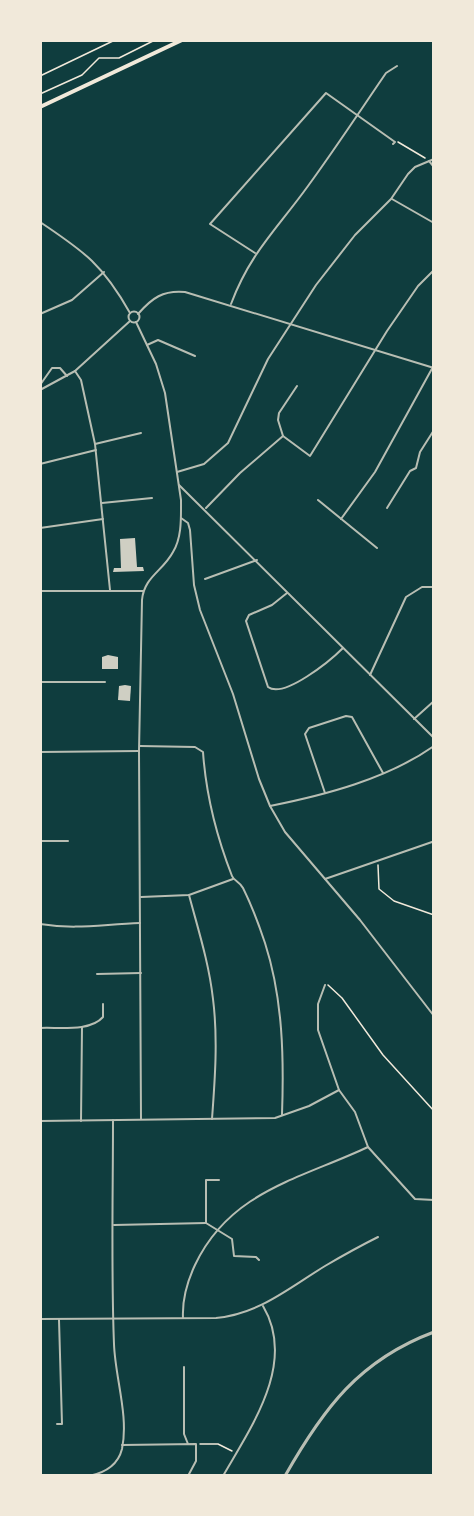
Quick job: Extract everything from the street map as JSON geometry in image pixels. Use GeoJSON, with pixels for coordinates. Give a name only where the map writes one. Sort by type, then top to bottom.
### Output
{"type":"FeatureCollection","features":[{"type":"Feature","properties":{"kind":"main road"},"geometry":{"type":"LineString","coordinates":[[40,107],[182,40]]}},
{"type":"Feature","properties":{"kind":"street"},"geometry":{"type":"LineString","coordinates":[[231,304],[242,274],[255,253],[308,187],[390,68],[397,66]]}},
{"type":"Feature","properties":{"kind":"street"},"geometry":{"type":"LineString","coordinates":[[255,253],[210,224],[326,93],[394,143]]}},
{"type":"Feature","properties":{"kind":"street"},"geometry":{"type":"LineString","coordinates":[[177,472],[204,465],[228,443],[252,390],[289,323],[355,235],[391,199],[415,167],[434,159]]}},
{"type":"Feature","properties":{"kind":"street"},"geometry":{"type":"LineString","coordinates":[[429,161],[434,166]]}},
{"type":"Feature","properties":{"kind":"street"},"geometry":{"type":"LineString","coordinates":[[391,199],[434,223]]}},
{"type":"Feature","properties":{"kind":"street"},"geometry":{"type":"LineString","coordinates":[[40,222],[85,252],[104,272],[130,313],[130,321],[75,371],[40,390]]}},
{"type":"Feature","properties":{"kind":"street"},"geometry":{"type":"LineString","coordinates":[[297,386],[279,412],[278,420],[284,436],[310,456],[418,286],[434,270]]}},
{"type":"Feature","properties":{"kind":"street"},"geometry":{"type":"LineString","coordinates":[[40,314],[72,300],[104,272]]}},
{"type":"Feature","properties":{"kind":"street"},"geometry":{"type":"LineString","coordinates":[[141,1119],[139,751],[143,591],[148,580],[173,552],[181,518],[179,485],[165,393],[136,322],[138,314],[157,295],[175,291],[231,304],[433,367],[375,472],[341,519]]}},
{"type":"Feature","properties":{"kind":"street"},"geometry":{"type":"LineString","coordinates":[[130,313],[138,314]]}},
{"type":"Feature","properties":{"kind":"street"},"geometry":{"type":"LineString","coordinates":[[130,321],[136,322]]}},
{"type":"Feature","properties":{"kind":"street"},"geometry":{"type":"LineString","coordinates":[[147,345],[158,340],[195,356]]}},
{"type":"Feature","properties":{"kind":"street"},"geometry":{"type":"LineString","coordinates":[[40,385],[52,368],[60,368],[67,376]]}},
{"type":"Feature","properties":{"kind":"street"},"geometry":{"type":"LineString","coordinates":[[75,371],[81,380],[96,450],[110,590]]}},
{"type":"Feature","properties":{"kind":"street"},"geometry":{"type":"LineString","coordinates":[[387,508],[410,471],[416,468],[420,452],[434,430]]}},
{"type":"Feature","properties":{"kind":"street"},"geometry":{"type":"LineString","coordinates":[[95,444],[141,432]]}},
{"type":"Feature","properties":{"kind":"street"},"geometry":{"type":"LineString","coordinates":[[205,508],[240,473],[284,436]]}},
{"type":"Feature","properties":{"kind":"street"},"geometry":{"type":"LineString","coordinates":[[40,464],[96,450]]}},
{"type":"Feature","properties":{"kind":"street"},"geometry":{"type":"LineString","coordinates":[[179,485],[205,508],[434,738]]}},
{"type":"Feature","properties":{"kind":"street"},"geometry":{"type":"LineString","coordinates":[[102,503],[152,498]]}},
{"type":"Feature","properties":{"kind":"street"},"geometry":{"type":"LineString","coordinates":[[318,500],[377,548]]}},
{"type":"Feature","properties":{"kind":"street"},"geometry":{"type":"LineString","coordinates":[[181,518],[188,523],[190,530],[194,585],[200,610],[233,694],[270,806],[285,832],[360,920],[433,1013]]}},
{"type":"Feature","properties":{"kind":"street"},"geometry":{"type":"LineString","coordinates":[[40,528],[103,519]]}},
{"type":"Feature","properties":{"kind":"street"},"geometry":{"type":"LineString","coordinates":[[205,579],[257,560]]}},
{"type":"Feature","properties":{"kind":"street"},"geometry":{"type":"LineString","coordinates":[[370,675],[406,597],[422,587],[434,587]]}},
{"type":"Feature","properties":{"kind":"street"},"geometry":{"type":"LineString","coordinates":[[40,591],[143,591]]}},
{"type":"Feature","properties":{"kind":"street"},"geometry":{"type":"LineString","coordinates":[[288,592],[272,605],[249,615],[246,621],[268,687],[277,689],[305,678],[328,663],[343,648]]}},
{"type":"Feature","properties":{"kind":"street"},"geometry":{"type":"LineString","coordinates":[[40,682],[105,682]]}},
{"type":"Feature","properties":{"kind":"street"},"geometry":{"type":"LineString","coordinates":[[414,719],[434,701]]}},
{"type":"Feature","properties":{"kind":"street"},"geometry":{"type":"LineString","coordinates":[[325,793],[305,734],[309,728],[346,716],[352,717],[383,773]]}},
{"type":"Feature","properties":{"kind":"street"},"geometry":{"type":"LineString","coordinates":[[140,746],[201,749],[208,801],[233,879],[242,885],[272,968],[283,1058],[282,1115]]}},
{"type":"Feature","properties":{"kind":"street"},"geometry":{"type":"LineString","coordinates":[[270,806],[325,793],[383,773],[410,761],[434,746]]}},
{"type":"Feature","properties":{"kind":"street"},"geometry":{"type":"LineString","coordinates":[[40,752],[139,751]]}},
{"type":"Feature","properties":{"kind":"street"},"geometry":{"type":"LineString","coordinates":[[40,841],[68,841]]}},
{"type":"Feature","properties":{"kind":"street"},"geometry":{"type":"LineString","coordinates":[[325,879],[432,842]]}},
{"type":"Feature","properties":{"kind":"street"},"geometry":{"type":"LineString","coordinates":[[141,897],[189,895],[233,879]]}},
{"type":"Feature","properties":{"kind":"street"},"geometry":{"type":"LineString","coordinates":[[189,895],[203,947],[213,999],[216,1054],[212,1119]]}},
{"type":"Feature","properties":{"kind":"street"},"geometry":{"type":"LineString","coordinates":[[40,924],[79,928],[140,923]]}},
{"type":"Feature","properties":{"kind":"street"},"geometry":{"type":"LineString","coordinates":[[97,974],[141,973]]}},
{"type":"Feature","properties":{"kind":"street"},"geometry":{"type":"LineString","coordinates":[[325,985],[318,1004],[318,1030],[339,1090],[355,1112],[368,1147],[415,1199],[434,1200]]}},
{"type":"Feature","properties":{"kind":"street"},"geometry":{"type":"LineString","coordinates":[[40,1028],[82,1027],[99,1021],[103,1017],[103,1004]]}},
{"type":"Feature","properties":{"kind":"street"},"geometry":{"type":"LineString","coordinates":[[81,1121],[82,1027]]}},
{"type":"Feature","properties":{"kind":"street"},"geometry":{"type":"LineString","coordinates":[[40,1121],[212,1119],[282,1115],[309,1106],[339,1090]]}},
{"type":"Feature","properties":{"kind":"street"},"geometry":{"type":"LineString","coordinates":[[89,1476],[103,1472],[113,1465],[122,1445],[114,1318],[113,1120]]}},
{"type":"Feature","properties":{"kind":"street"},"geometry":{"type":"LineString","coordinates":[[183,1318],[186,1286],[202,1251],[216,1230],[246,1203],[283,1183],[368,1147]]}},
{"type":"Feature","properties":{"kind":"street"},"geometry":{"type":"LineString","coordinates":[[206,1223],[206,1180],[219,1180]]}},
{"type":"Feature","properties":{"kind":"street"},"geometry":{"type":"LineString","coordinates":[[114,1225],[206,1223],[232,1239],[234,1256],[256,1257],[259,1260]]}},
{"type":"Feature","properties":{"kind":"street"},"geometry":{"type":"LineString","coordinates":[[40,1319],[226,1317],[263,1306],[325,1266],[378,1237]]}},
{"type":"Feature","properties":{"kind":"street"},"geometry":{"type":"LineString","coordinates":[[223,1476],[270,1386],[274,1369],[273,1335],[263,1306]]}},
{"type":"Feature","properties":{"kind":"street"},"geometry":{"type":"LineString","coordinates":[[57,1424],[62,1424],[59,1320]]}},
{"type":"Feature","properties":{"kind":"street"},"geometry":{"type":"LineString","coordinates":[[285,1476],[314,1426],[349,1384],[385,1356],[434,1332]]}},
{"type":"Feature","properties":{"kind":"street"},"geometry":{"type":"LineString","coordinates":[[184,1367],[184,1434],[188,1444]]}},
{"type":"Feature","properties":{"kind":"street"},"geometry":{"type":"LineString","coordinates":[[122,1445],[196,1444],[196,1461],[188,1476]]}},
{"type":"Feature","properties":{"kind":"path"},"geometry":{"type":"LineString","coordinates":[[40,76],[115,40]]}},
{"type":"Feature","properties":{"kind":"path"},"geometry":{"type":"LineString","coordinates":[[40,94],[82,75],[99,58],[118,58],[155,40]]}},
{"type":"Feature","properties":{"kind":"path"},"geometry":{"type":"LineString","coordinates":[[394,143],[429,161]]}},
{"type":"Feature","properties":{"kind":"path"},"geometry":{"type":"LineString","coordinates":[[378,861],[379,889],[394,901],[434,915]]}},
{"type":"Feature","properties":{"kind":"path"},"geometry":{"type":"LineString","coordinates":[[325,985],[332,986],[366,1030],[372,1042],[434,1111]]}},
{"type":"Feature","properties":{"kind":"path"},"geometry":{"type":"LineString","coordinates":[[196,1444],[218,1444],[236,1453]]}},
{"type":"Feature","properties":{"kind":"building"},"geometry":{"type":"Polygon","coordinates":[[[135,538],[137,567],[143,567],[144,571],[113,572],[114,568],[121,568],[120,539],[135,538]]]}},
{"type":"Feature","properties":{"kind":"building"},"geometry":{"type":"Polygon","coordinates":[[[108,655],[118,657],[118,669],[102,669],[102,657],[108,655]]]}},
{"type":"Feature","properties":{"kind":"building"},"geometry":{"type":"Polygon","coordinates":[[[119,686],[131,686],[130,701],[118,700],[119,686]]]}}]}
